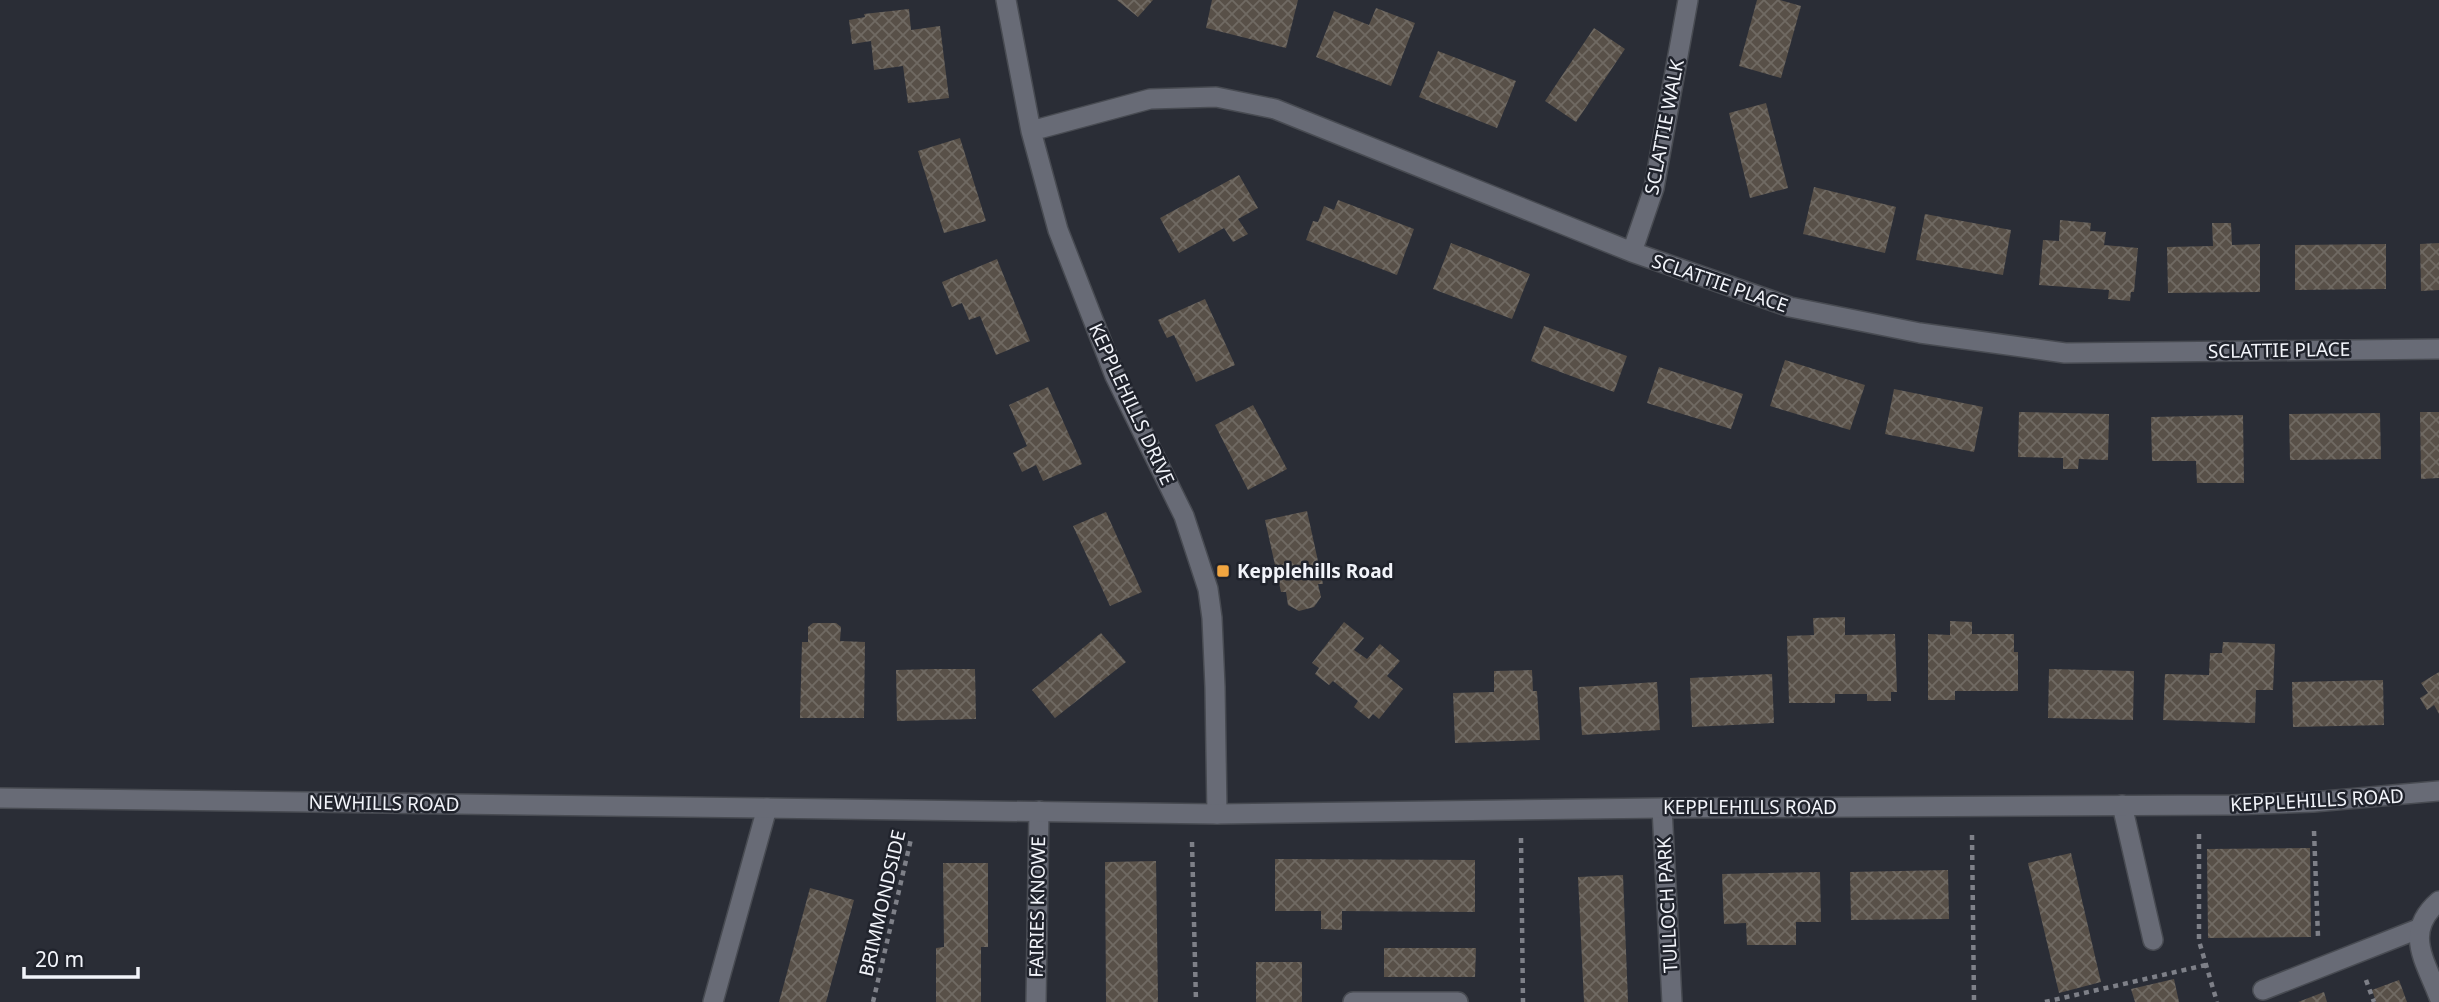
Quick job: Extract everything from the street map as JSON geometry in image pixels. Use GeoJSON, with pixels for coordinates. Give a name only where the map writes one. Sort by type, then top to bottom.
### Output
{"type":"FeatureCollection","features":[{"type":"Feature","properties":{"kind":"street","name":"KEPPLEHILLS DRIVE"},"geometry":{"type":"LineString","coordinates":[[1006,0],[1031,131],[1058,230],[1115,376],[1184,516],[1208,589],[1215,687],[1217,814]]}},
{"type":"Feature","properties":{"kind":"street","name":"SCLATTIE WALK"},"geometry":{"type":"LineString","coordinates":[[1632,253],[1654,188],[1688,0]]}},
{"type":"Feature","properties":{"kind":"street","name":"SCLATTIE PLACE"},"geometry":{"type":"LineString","coordinates":[[1031,131],[1150,99],[1216,97],[1275,109],[1632,253],[1790,307],[1920,333],[2065,353],[2439,349]]}},
{"type":"Feature","properties":{"kind":"street","name":"KEPPLEHILLS ROAD"},"geometry":{"type":"LineString","coordinates":[[767,808],[1217,814],[2199,805],[2313,802],[2439,791]]}},
{"type":"Feature","properties":{"kind":"street","name":"NEWHILLS ROAD"},"geometry":{"type":"LineString","coordinates":[[0,798],[767,808]]}},
{"type":"Feature","properties":{"kind":"street"},"geometry":{"type":"LineString","coordinates":[[2122,805],[2153,940]]}},
{"type":"Feature","properties":{"kind":"street"},"geometry":{"type":"LineString","coordinates":[[713,1002],[767,808]]}},
{"type":"Feature","properties":{"kind":"street","name":"TULLOCH PARK"},"geometry":{"type":"LineString","coordinates":[[1662,808],[1672,1002]]}},
{"type":"Feature","properties":{"kind":"street","name":"FAIRIES KNOWE"},"geometry":{"type":"LineString","coordinates":[[1035,1002],[1039,811]]}},
{"type":"Feature","properties":{"kind":"street"},"geometry":{"type":"LineString","coordinates":[[2439,901],[2427,911],[2418,929],[2421,947],[2439,997]]}},
{"type":"Feature","properties":{"kind":"street"},"geometry":{"type":"LineString","coordinates":[[2263,990],[2418,929]]}},
{"type":"Feature","properties":{"kind":"street"},"geometry":{"type":"LineString","coordinates":[[1353,1002],[1458,1002]]}},
{"type":"Feature","properties":{"kind":"path"},"geometry":{"type":"LineString","coordinates":[[2313,802],[2319,968]]}},
{"type":"Feature","properties":{"kind":"path"},"geometry":{"type":"LineString","coordinates":[[2199,805],[2199,941],[2217,1002]]}},
{"type":"Feature","properties":{"kind":"path"},"geometry":{"type":"LineString","coordinates":[[1971,806],[1973,1002]]}},
{"type":"Feature","properties":{"kind":"path","name":"BRIMMONDSIDE"},"geometry":{"type":"LineString","coordinates":[[873,1002],[918,810]]}},
{"type":"Feature","properties":{"kind":"path"},"geometry":{"type":"LineString","coordinates":[[1521,810],[1523,1002]]}},
{"type":"Feature","properties":{"kind":"path"},"geometry":{"type":"LineString","coordinates":[[1192,813],[1196,1002]]}},
{"type":"Feature","properties":{"kind":"path"},"geometry":{"type":"LineString","coordinates":[[2045,1002],[2206,965]]}},
{"type":"Feature","properties":{"kind":"building"},"geometry":{"type":"Polygon","coordinates":[[[1117,0],[1153,0],[1138,17],[1117,0]]]}},
{"type":"Feature","properties":{"kind":"building"},"geometry":{"type":"Polygon","coordinates":[[[1212,0],[1298,0],[1286,48],[1206,28],[1212,0]]]}},
{"type":"Feature","properties":{"kind":"building"},"geometry":{"type":"Polygon","coordinates":[[[1757,0],[1780,0],[1801,6],[1781,78],[1739,66],[1757,0]]]}},
{"type":"Feature","properties":{"kind":"building"},"geometry":{"type":"Polygon","coordinates":[[[1376,8],[1415,23],[1391,86],[1316,57],[1334,11],[1369,25],[1376,8]]]}},
{"type":"Feature","properties":{"kind":"building"},"geometry":{"type":"Polygon","coordinates":[[[909,9],[911,30],[940,26],[949,98],[908,103],[903,66],[874,70],[871,41],[852,44],[849,20],[865,17],[864,14],[909,9]]]}},
{"type":"Feature","properties":{"kind":"building"},"geometry":{"type":"Polygon","coordinates":[[[1594,28],[1625,49],[1576,122],[1545,101],[1594,28]]]}},
{"type":"Feature","properties":{"kind":"building"},"geometry":{"type":"Polygon","coordinates":[[[1438,51],[1516,81],[1497,128],[1419,97],[1438,51]]]}},
{"type":"Feature","properties":{"kind":"building"},"geometry":{"type":"Polygon","coordinates":[[[1766,103],[1788,188],[1750,198],[1729,113],[1766,103]]]}},
{"type":"Feature","properties":{"kind":"building"},"geometry":{"type":"Polygon","coordinates":[[[960,138],[986,221],[944,233],[918,151],[960,138]]]}},
{"type":"Feature","properties":{"kind":"building"},"geometry":{"type":"Polygon","coordinates":[[[1239,175],[1258,208],[1238,219],[1248,234],[1233,242],[1224,228],[1179,253],[1160,218],[1239,175]]]}},
{"type":"Feature","properties":{"kind":"building"},"geometry":{"type":"Polygon","coordinates":[[[1814,187],[1896,207],[1885,253],[1803,234],[1814,187]]]}},
{"type":"Feature","properties":{"kind":"building"},"geometry":{"type":"Polygon","coordinates":[[[1338,200],[1414,229],[1397,275],[1306,240],[1313,221],[1318,222],[1324,206],[1334,210],[1338,200]]]}},
{"type":"Feature","properties":{"kind":"building"},"geometry":{"type":"Polygon","coordinates":[[[1925,214],[2011,230],[2003,275],[1916,260],[1925,214]]]}},
{"type":"Feature","properties":{"kind":"building"},"geometry":{"type":"Polygon","coordinates":[[[2060,220],[2091,223],[2090,231],[2106,232],[2104,245],[2138,248],[2134,292],[2131,292],[2130,301],[2108,299],[2109,290],[2039,285],[2043,240],[2059,241],[2060,220]]]}},
{"type":"Feature","properties":{"kind":"building"},"geometry":{"type":"Polygon","coordinates":[[[2212,223],[2231,223],[2232,245],[2260,244],[2260,292],[2168,293],[2167,247],[2213,246],[2212,223]]]}},
{"type":"Feature","properties":{"kind":"building"},"geometry":{"type":"Polygon","coordinates":[[[1451,243],[1530,274],[1512,319],[1433,289],[1451,243]]]}},
{"type":"Feature","properties":{"kind":"building"},"geometry":{"type":"Polygon","coordinates":[[[2439,243],[2439,290],[2421,291],[2420,244],[2439,243]]]}},
{"type":"Feature","properties":{"kind":"building"},"geometry":{"type":"Polygon","coordinates":[[[2386,244],[2386,289],[2295,290],[2295,245],[2386,244]]]}},
{"type":"Feature","properties":{"kind":"building"},"geometry":{"type":"Polygon","coordinates":[[[997,259],[1030,341],[996,355],[980,316],[969,320],[962,303],[952,307],[942,282],[997,259]]]}},
{"type":"Feature","properties":{"kind":"building"},"geometry":{"type":"Polygon","coordinates":[[[1205,299],[1235,365],[1196,382],[1174,335],[1167,338],[1158,320],[1205,299]]]}},
{"type":"Feature","properties":{"kind":"building"},"geometry":{"type":"Polygon","coordinates":[[[1544,326],[1627,356],[1614,392],[1531,361],[1544,326]]]}},
{"type":"Feature","properties":{"kind":"building"},"geometry":{"type":"Polygon","coordinates":[[[1785,360],[1865,385],[1850,430],[1770,406],[1785,360]]]}},
{"type":"Feature","properties":{"kind":"building"},"geometry":{"type":"Polygon","coordinates":[[[1659,367],[1743,394],[1731,429],[1647,403],[1659,367]]]}},
{"type":"Feature","properties":{"kind":"building"},"geometry":{"type":"Polygon","coordinates":[[[1048,387],[1082,464],[1043,481],[1036,465],[1022,472],[1013,453],[1027,446],[1009,405],[1048,387]]]}},
{"type":"Feature","properties":{"kind":"building"},"geometry":{"type":"Polygon","coordinates":[[[1894,389],[1983,407],[1974,452],[1885,434],[1894,389]]]}},
{"type":"Feature","properties":{"kind":"building"},"geometry":{"type":"Polygon","coordinates":[[[1253,405],[1287,469],[1248,490],[1215,425],[1253,405]]]}},
{"type":"Feature","properties":{"kind":"building"},"geometry":{"type":"Polygon","coordinates":[[[2019,412],[2109,414],[2108,460],[2079,459],[2078,469],[2063,469],[2063,458],[2018,457],[2019,412]]]}},
{"type":"Feature","properties":{"kind":"building"},"geometry":{"type":"Polygon","coordinates":[[[2420,412],[2439,412],[2439,478],[2421,479],[2420,412]]]}},
{"type":"Feature","properties":{"kind":"building"},"geometry":{"type":"Polygon","coordinates":[[[2380,413],[2381,459],[2290,460],[2289,414],[2380,413]]]}},
{"type":"Feature","properties":{"kind":"building"},"geometry":{"type":"Polygon","coordinates":[[[2243,415],[2244,483],[2197,483],[2196,461],[2152,461],[2151,417],[2243,415]]]}},
{"type":"Feature","properties":{"kind":"building"},"geometry":{"type":"Polygon","coordinates":[[[1307,511],[1323,584],[1318,584],[1321,597],[1314,607],[1299,611],[1288,605],[1286,592],[1281,592],[1265,520],[1307,511]]]}},
{"type":"Feature","properties":{"kind":"building"},"geometry":{"type":"Polygon","coordinates":[[[1106,512],[1142,592],[1110,606],[1073,526],[1106,512]]]}},
{"type":"Feature","properties":{"kind":"building"},"geometry":{"type":"Polygon","coordinates":[[[1845,617],[1845,635],[1895,634],[1897,692],[1891,692],[1891,701],[1867,701],[1867,694],[1835,694],[1835,703],[1789,703],[1787,636],[1814,635],[1813,618],[1845,617]]]}},
{"type":"Feature","properties":{"kind":"building"},"geometry":{"type":"Polygon","coordinates":[[[1950,621],[1972,622],[1972,634],[2014,634],[2014,652],[2018,652],[2018,691],[1955,691],[1955,700],[1928,700],[1928,634],[1950,635],[1950,621]]]}},
{"type":"Feature","properties":{"kind":"building"},"geometry":{"type":"Polygon","coordinates":[[[1344,622],[1364,638],[1354,650],[1367,659],[1380,644],[1400,661],[1387,676],[1403,689],[1379,719],[1373,714],[1369,719],[1354,707],[1358,701],[1333,681],[1329,685],[1315,674],[1319,668],[1312,663],[1344,622]]]}},
{"type":"Feature","properties":{"kind":"building"},"geometry":{"type":"Polygon","coordinates":[[[813,623],[836,623],[841,627],[840,641],[865,642],[864,718],[800,718],[802,642],[808,642],[808,627],[813,623]]]}},
{"type":"Feature","properties":{"kind":"building"},"geometry":{"type":"Polygon","coordinates":[[[1101,633],[1126,662],[1055,718],[1032,690],[1101,633]]]}},
{"type":"Feature","properties":{"kind":"building"},"geometry":{"type":"Polygon","coordinates":[[[2223,642],[2275,644],[2273,690],[2256,690],[2255,723],[2163,720],[2165,674],[2209,675],[2210,653],[2222,653],[2223,642]]]}},
{"type":"Feature","properties":{"kind":"building"},"geometry":{"type":"Polygon","coordinates":[[[975,669],[976,719],[897,721],[896,670],[975,669]]]}},
{"type":"Feature","properties":{"kind":"building"},"geometry":{"type":"Polygon","coordinates":[[[2049,669],[2134,671],[2133,720],[2048,718],[2049,669]]]}},
{"type":"Feature","properties":{"kind":"building"},"geometry":{"type":"Polygon","coordinates":[[[1532,670],[1533,691],[1537,691],[1540,740],[1455,743],[1453,693],[1494,692],[1494,671],[1532,670]]]}},
{"type":"Feature","properties":{"kind":"building"},"geometry":{"type":"Polygon","coordinates":[[[2439,672],[2439,714],[2434,705],[2427,710],[2420,698],[2428,693],[2421,683],[2439,672]]]}},
{"type":"Feature","properties":{"kind":"building"},"geometry":{"type":"Polygon","coordinates":[[[1772,674],[1774,723],[1692,727],[1690,678],[1772,674]]]}},
{"type":"Feature","properties":{"kind":"building"},"geometry":{"type":"Polygon","coordinates":[[[2383,680],[2384,725],[2293,727],[2292,682],[2383,680]]]}},
{"type":"Feature","properties":{"kind":"building"},"geometry":{"type":"Polygon","coordinates":[[[1657,682],[1660,730],[1582,735],[1579,687],[1657,682]]]}},
{"type":"Feature","properties":{"kind":"building"},"geometry":{"type":"Polygon","coordinates":[[[2310,848],[2311,937],[2208,938],[2207,849],[2310,848]]]}},
{"type":"Feature","properties":{"kind":"building"},"geometry":{"type":"Polygon","coordinates":[[[2071,853],[2101,982],[2059,993],[2028,863],[2071,853]]]}},
{"type":"Feature","properties":{"kind":"building"},"geometry":{"type":"Polygon","coordinates":[[[1275,859],[1475,860],[1475,912],[1342,911],[1342,930],[1321,929],[1321,911],[1275,911],[1275,859]]]}},
{"type":"Feature","properties":{"kind":"building"},"geometry":{"type":"Polygon","coordinates":[[[1156,861],[1158,1002],[1106,1002],[1105,862],[1156,861]]]}},
{"type":"Feature","properties":{"kind":"building"},"geometry":{"type":"Polygon","coordinates":[[[943,863],[988,863],[988,947],[981,947],[981,1002],[936,1002],[936,948],[944,947],[943,863]]]}},
{"type":"Feature","properties":{"kind":"building"},"geometry":{"type":"Polygon","coordinates":[[[1948,870],[1949,919],[1851,920],[1850,872],[1948,870]]]}},
{"type":"Feature","properties":{"kind":"building"},"geometry":{"type":"Polygon","coordinates":[[[1820,872],[1821,922],[1796,922],[1796,945],[1747,945],[1746,923],[1724,924],[1722,874],[1820,872]]]}},
{"type":"Feature","properties":{"kind":"building"},"geometry":{"type":"Polygon","coordinates":[[[1623,875],[1628,1002],[1584,1002],[1578,877],[1623,875]]]}},
{"type":"Feature","properties":{"kind":"building"},"geometry":{"type":"Polygon","coordinates":[[[810,888],[854,900],[826,1002],[779,1002],[810,888]]]}},
{"type":"Feature","properties":{"kind":"building"},"geometry":{"type":"Polygon","coordinates":[[[1384,948],[1476,948],[1475,977],[1384,977],[1384,948]]]}},
{"type":"Feature","properties":{"kind":"building"},"geometry":{"type":"Polygon","coordinates":[[[1256,962],[1302,962],[1302,1002],[1256,1002],[1256,962]]]}},
{"type":"Feature","properties":{"kind":"building"},"geometry":{"type":"Polygon","coordinates":[[[2174,979],[2179,1002],[2135,1002],[2131,989],[2174,979]]]}},
{"type":"Feature","properties":{"kind":"building"},"geometry":{"type":"Polygon","coordinates":[[[2399,980],[2407,1002],[2376,1002],[2372,990],[2399,980]]]}},
{"type":"Feature","properties":{"kind":"building"},"geometry":{"type":"Polygon","coordinates":[[[2324,992],[2327,1002],[2298,1002],[2324,992]]]}},
{"type":"Feature","properties":{"kind":"place","name":"Kepplehills Road"},"geometry":{"type":"Point","coordinates":[1223,571]}}]}
